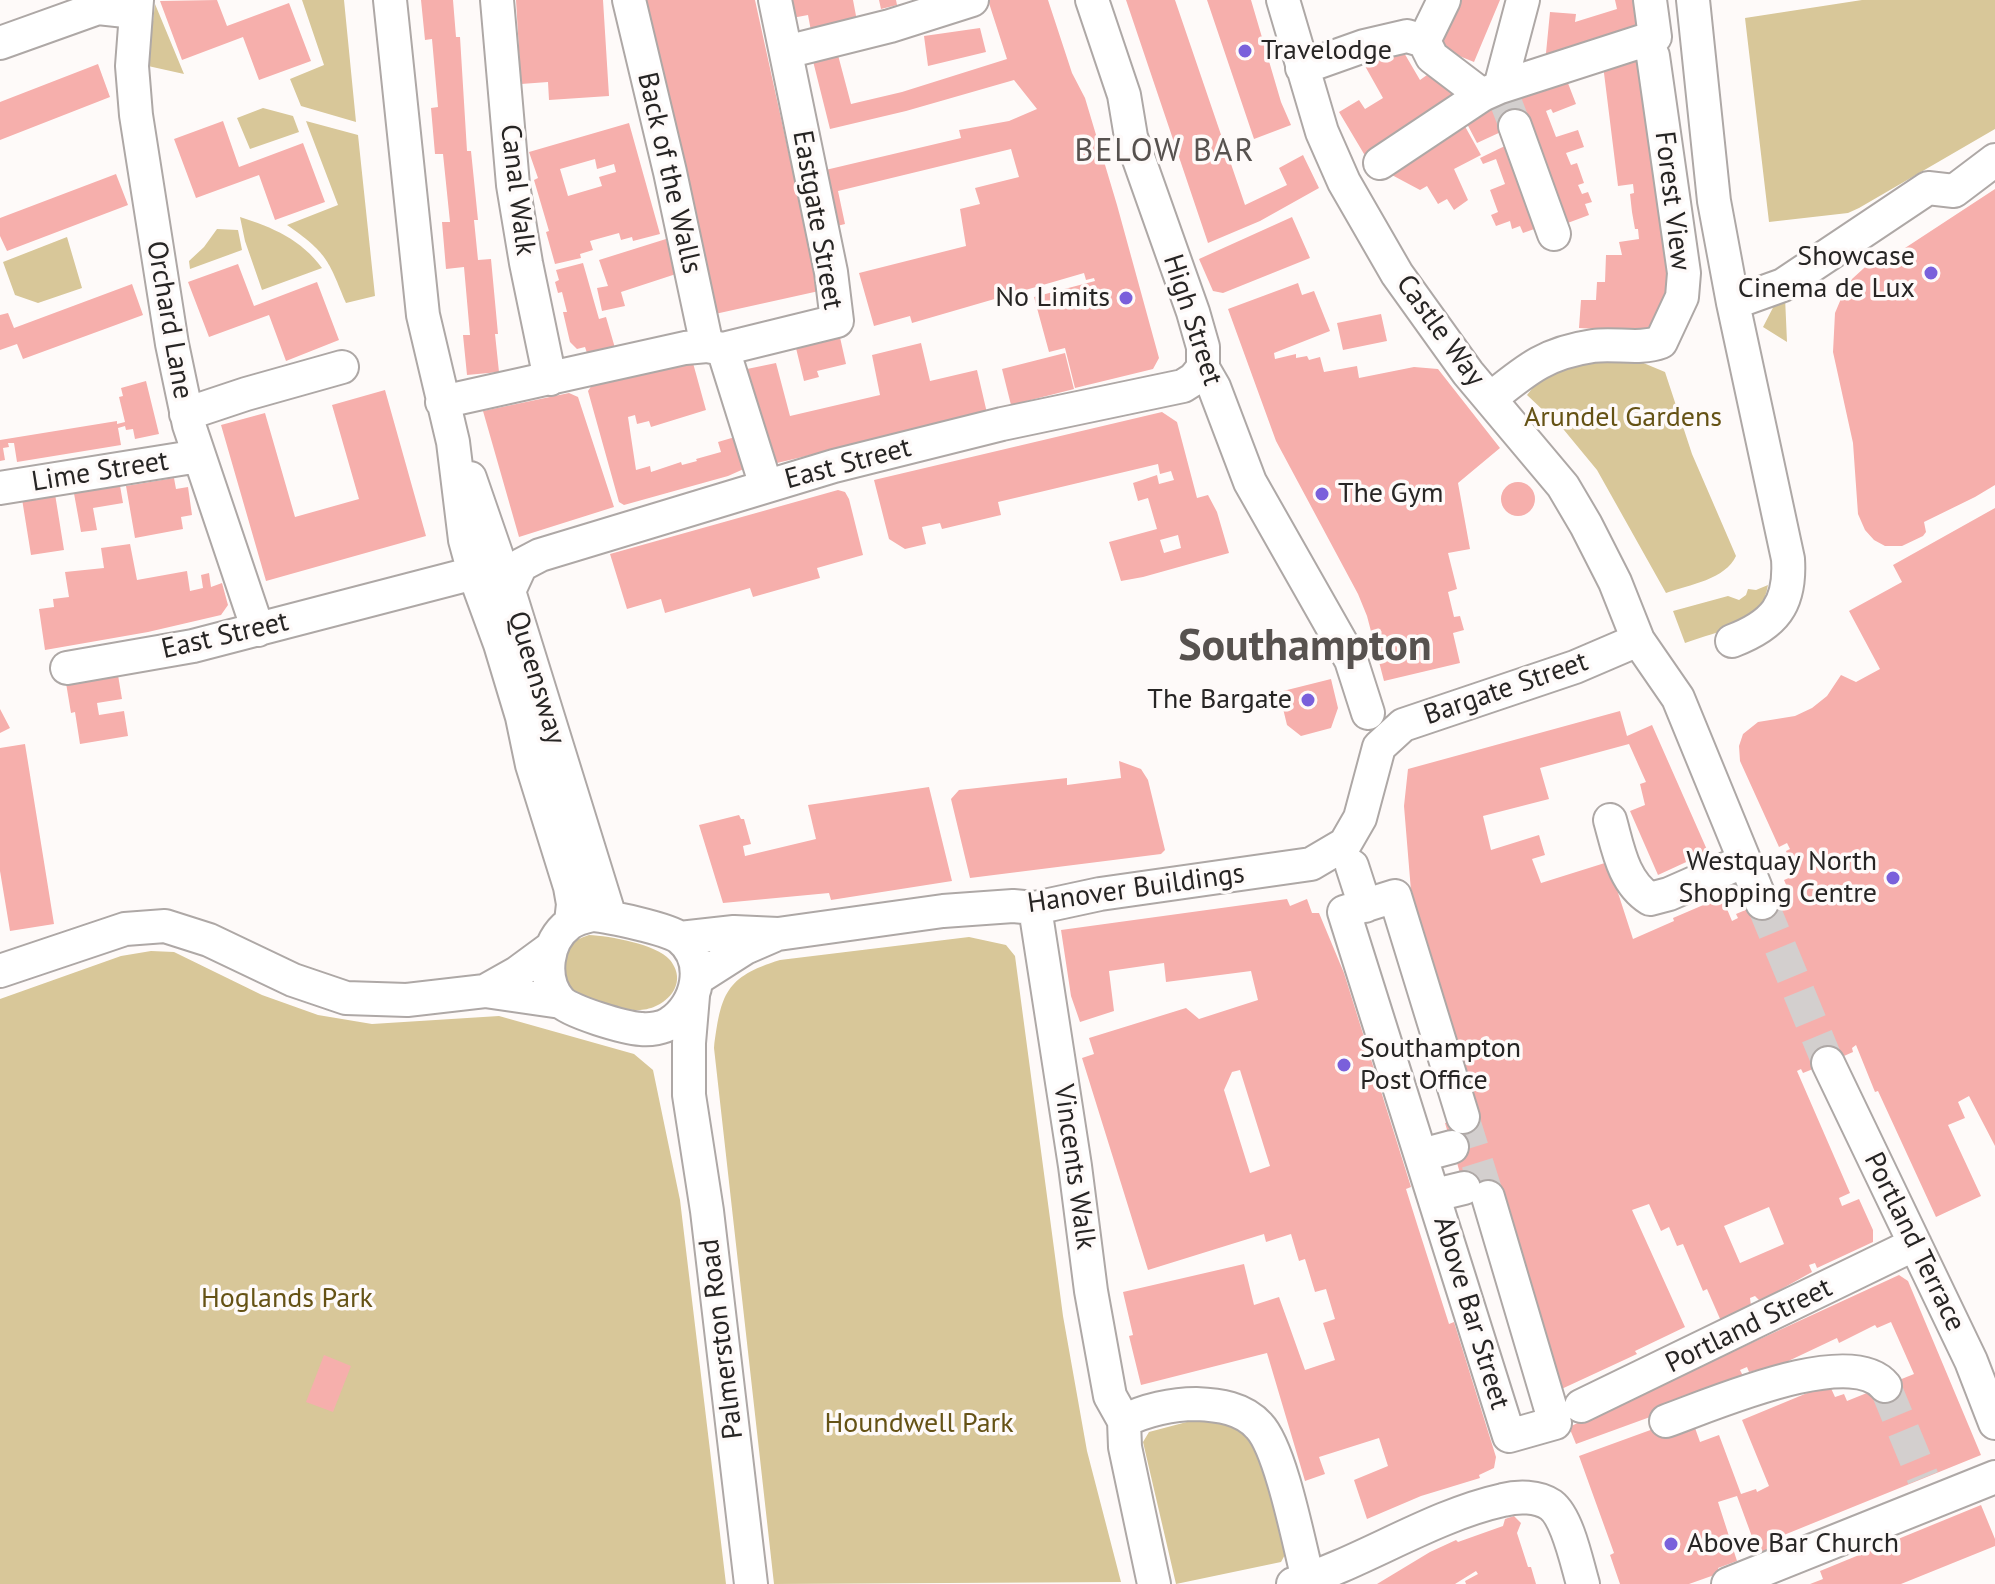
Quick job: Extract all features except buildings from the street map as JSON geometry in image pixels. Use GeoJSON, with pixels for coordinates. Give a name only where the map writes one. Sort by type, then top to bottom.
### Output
{"type":"FeatureCollection","features":[{"type":"Feature","properties":{"kind":"street","name":"Queensway"},"geometry":{"type":"LineString","coordinates":[[390,0],[423,315],[453,442],[465,540],[500,644],[522,717],[532,765],[570,887],[573,904],[571,922]]}},
{"type":"Feature","properties":{"kind":"street","name":"Canal Walk"},"geometry":{"type":"LineString","coordinates":[[497,0],[513,185],[550,379]]}},
{"type":"Feature","properties":{"kind":"street","name":"Back of the Walls"},"geometry":{"type":"LineString","coordinates":[[629,0],[715,348],[766,486]]}},
{"type":"Feature","properties":{"kind":"street","name":"Eastgate Street"},"geometry":{"type":"LineString","coordinates":[[715,348],[837,321],[831,272],[775,0]]}},
{"type":"Feature","properties":{"kind":"street"},"geometry":{"type":"LineString","coordinates":[[786,52],[875,30],[972,0]]}},
{"type":"Feature","properties":{"kind":"street","name":"High Street"},"geometry":{"type":"LineString","coordinates":[[1092,0],[1124,95],[1131,137],[1193,312],[1203,347],[1203,368],[1214,387],[1250,482],[1351,660],[1368,713]]}},
{"type":"Feature","properties":{"kind":"street","name":"Castle Way"},"geometry":{"type":"LineString","coordinates":[[1283,0],[1322,132],[1344,182],[1397,274],[1468,373],[1563,486],[1599,548],[1638,640]]}},
{"type":"Feature","properties":{"kind":"street"},"geometry":{"type":"LineString","coordinates":[[1424,41],[1444,0]]}},
{"type":"Feature","properties":{"kind":"street"},"geometry":{"type":"LineString","coordinates":[[1523,0],[1501,102],[1554,234]]}},
{"type":"Feature","properties":{"kind":"street","name":"Forest View"},"geometry":{"type":"LineString","coordinates":[[1490,399],[1542,359],[1594,346],[1647,346],[1661,342],[1682,297],[1684,273],[1650,0]]}},
{"type":"Feature","properties":{"kind":"street"},"geometry":{"type":"LineString","coordinates":[[1693,0],[1714,201],[1789,570],[1785,598],[1774,617],[1743,641]]}},
{"type":"Feature","properties":{"kind":"street"},"geometry":{"type":"LineString","coordinates":[[0,43],[98,8],[136,6]]}},
{"type":"Feature","properties":{"kind":"street","name":"Orchard Lane"},"geometry":{"type":"LineString","coordinates":[[136,6],[132,66],[140,149],[186,414],[258,630]]}},
{"type":"Feature","properties":{"kind":"street"},"geometry":{"type":"LineString","coordinates":[[1302,68],[1364,46],[1407,36],[1424,41],[1432,57],[1501,102]]}},
{"type":"Feature","properties":{"kind":"street"},"geometry":{"type":"LineString","coordinates":[[1380,163],[1501,102],[1654,47]]}},
{"type":"Feature","properties":{"kind":"street"},"geometry":{"type":"LineString","coordinates":[[1733,303],[1783,285],[1928,188],[1954,191],[1995,160]]}},
{"type":"Feature","properties":{"kind":"street"},"geometry":{"type":"LineString","coordinates":[[442,402],[685,348],[715,348]]}},
{"type":"Feature","properties":{"kind":"street"},"geometry":{"type":"LineString","coordinates":[[186,414],[342,367]]}},
{"type":"Feature","properties":{"kind":"street","name":"East Street"},"geometry":{"type":"LineString","coordinates":[[509,591],[521,565],[540,555],[834,466],[1002,424],[1166,391],[1183,386],[1203,368]]}},
{"type":"Feature","properties":{"kind":"street","name":"Queensway"},"geometry":{"type":"LineString","coordinates":[[453,442],[474,486],[509,591],[610,917]]}},
{"type":"Feature","properties":{"kind":"street","name":"Lime Street"},"geometry":{"type":"LineString","coordinates":[[0,488],[199,456]]}},
{"type":"Feature","properties":{"kind":"street","name":"East Street"},"geometry":{"type":"LineString","coordinates":[[67,668],[193,646],[474,573]]}},
{"type":"Feature","properties":{"kind":"street"},"geometry":{"type":"LineString","coordinates":[[1638,640],[1678,698],[1762,903]]}},
{"type":"Feature","properties":{"kind":"street","name":"Bargate Street"},"geometry":{"type":"LineString","coordinates":[[1348,855],[1379,747],[1403,725],[1575,667],[1638,640]]}},
{"type":"Feature","properties":{"kind":"street"},"geometry":{"type":"LineString","coordinates":[[1610,820],[1623,865],[1638,891],[1650,899],[1669,894],[1744,861]]}},
{"type":"Feature","properties":{"kind":"street"},"geometry":{"type":"LineString","coordinates":[[1348,855],[1365,906]]}},
{"type":"Feature","properties":{"kind":"street","name":"Hanover Buildings"},"geometry":{"type":"LineString","coordinates":[[680,938],[734,932],[778,934],[943,911],[1013,906],[1035,908],[1130,889],[1311,864],[1348,855]]}},
{"type":"Feature","properties":{"kind":"street","name":"Above Bar Street"},"geometry":{"type":"LineString","coordinates":[[1446,1140],[1344,912],[1395,896],[1446,1140],[1462,1193],[1555,1423],[1509,1436],[1462,1193]]}},
{"type":"Feature","properties":{"kind":"street","name":"Vincents Walk"},"geometry":{"type":"LineString","coordinates":[[1035,908],[1094,1306],[1110,1396],[1124,1421],[1123,1434],[1154,1584]]}},
{"type":"Feature","properties":{"kind":"street"},"geometry":{"type":"LineString","coordinates":[[0,971],[125,929],[165,926],[186,930],[293,980],[346,998],[407,1000],[485,991],[561,1002],[573,1009],[641,1029],[670,1023],[696,987],[694,959],[680,938],[610,917],[592,915],[571,922],[559,933],[551,948],[548,963],[550,983],[561,1002]]}},
{"type":"Feature","properties":{"kind":"street","name":"Hanover Buildings"},"geometry":{"type":"LineString","coordinates":[[696,987],[745,948],[778,934]]}},
{"type":"Feature","properties":{"kind":"street"},"geometry":{"type":"LineString","coordinates":[[485,991],[551,948]]}},
{"type":"Feature","properties":{"kind":"street","name":"Palmerston Road"},"geometry":{"type":"LineString","coordinates":[[696,987],[689,1043],[689,1095],[707,1211],[751,1584]]}},
{"type":"Feature","properties":{"kind":"street","name":"Palmerston Road"},"geometry":{"type":"LineString","coordinates":[[641,1029],[665,1051],[689,1095]]}},
{"type":"Feature","properties":{"kind":"street","name":"Portland Terrace"},"geometry":{"type":"LineString","coordinates":[[1828,1063],[1971,1361],[1995,1423]]}},
{"type":"Feature","properties":{"kind":"street","name":"Portland Street"},"geometry":{"type":"LineString","coordinates":[[1581,1406],[1915,1244]]}},
{"type":"Feature","properties":{"kind":"street"},"geometry":{"type":"LineString","coordinates":[[1666,1421],[1807,1374],[1836,1371],[1868,1374],[1880,1379],[1885,1386]]}},
{"type":"Feature","properties":{"kind":"street"},"geometry":{"type":"LineString","coordinates":[[1124,1421],[1141,1413],[1185,1404],[1228,1408],[1251,1419],[1269,1439],[1277,1460],[1297,1583],[1362,1558],[1452,1517],[1503,1500],[1534,1498],[1550,1505],[1559,1515],[1583,1584]]}},
{"type":"Feature","properties":{"kind":"street"},"geometry":{"type":"LineString","coordinates":[[1728,1584],[1928,1490],[1995,1477]]}},
{"type":"Feature","properties":{"kind":"green space"},"geometry":{"type":"Polygon","coordinates":[[[302,0],[344,0],[356,122],[301,106],[290,79],[324,65],[302,0]]]}},
{"type":"Feature","properties":{"kind":"green space"},"geometry":{"type":"Polygon","coordinates":[[[1862,0],[1995,0],[1995,129],[1848,213],[1769,222],[1745,18],[1862,0]]]}},
{"type":"Feature","properties":{"kind":"green space"},"geometry":{"type":"Polygon","coordinates":[[[155,4],[184,74],[148,66],[155,4]]]}},
{"type":"Feature","properties":{"kind":"green space"},"geometry":{"type":"Polygon","coordinates":[[[263,108],[293,116],[299,132],[250,149],[237,118],[263,108]]]}},
{"type":"Feature","properties":{"kind":"green space"},"geometry":{"type":"Polygon","coordinates":[[[306,121],[358,135],[375,296],[346,303],[325,258],[287,225],[338,205],[306,121]]]}},
{"type":"Feature","properties":{"kind":"green space"},"geometry":{"type":"Polygon","coordinates":[[[240,217],[286,236],[322,268],[262,290],[240,217]]]}},
{"type":"Feature","properties":{"kind":"green space"},"geometry":{"type":"Polygon","coordinates":[[[217,229],[238,230],[242,250],[190,269],[189,261],[217,229]]]}},
{"type":"Feature","properties":{"kind":"green space"},"geometry":{"type":"Polygon","coordinates":[[[67,237],[82,288],[38,303],[15,295],[3,262],[67,237]]]}},
{"type":"Feature","properties":{"kind":"green space"},"geometry":{"type":"Polygon","coordinates":[[[1780,294],[1785,297],[1787,342],[1763,327],[1780,294]]]}},
{"type":"Feature","properties":{"kind":"green space","name":"Arundel Gardens"},"geometry":{"type":"Polygon","coordinates":[[[1630,361],[1665,372],[1692,454],[1736,556],[1716,576],[1666,593],[1597,470],[1564,430],[1527,395],[1546,371],[1579,363],[1630,361]]]}},
{"type":"Feature","properties":{"kind":"green space"},"geometry":{"type":"Polygon","coordinates":[[[1768,585],[1764,599],[1748,618],[1725,630],[1685,643],[1673,611],[1728,596],[1739,600],[1748,589],[1756,590],[1768,585]]]}},
{"type":"Feature","properties":{"kind":"green space"},"geometry":{"type":"Polygon","coordinates":[[[589,935],[632,942],[663,954],[675,969],[676,987],[672,994],[658,1005],[640,1010],[604,1004],[576,993],[564,972],[565,959],[573,943],[589,935]]]}},
{"type":"Feature","properties":{"kind":"green space","name":"Houndwell Park"},"geometry":{"type":"Polygon","coordinates":[[[969,937],[1006,945],[1015,956],[1063,1316],[1087,1451],[1121,1582],[774,1584],[714,1048],[723,1001],[729,990],[747,973],[780,960],[969,937]]]}},
{"type":"Feature","properties":{"kind":"green space","name":"Hoglands Park"},"geometry":{"type":"Polygon","coordinates":[[[151,951],[174,952],[262,995],[318,1015],[372,1024],[499,1016],[634,1054],[653,1070],[680,1200],[726,1584],[0,1584],[0,999],[121,956],[151,951]]]}},
{"type":"Feature","properties":{"kind":"green space"},"geometry":{"type":"Polygon","coordinates":[[[1198,1419],[1226,1424],[1239,1430],[1257,1447],[1269,1475],[1287,1551],[1281,1562],[1176,1584],[1143,1442],[1149,1432],[1198,1419]]]}},
{"type":"Feature","properties":{"kind":"tunnel"},"geometry":{"type":"LineString","coordinates":[[1505,100],[1515,126]]}},
{"type":"Feature","properties":{"kind":"tunnel"},"geometry":{"type":"LineString","coordinates":[[1762,903],[1828,1063]]}},
{"type":"Feature","properties":{"kind":"tunnel"},"geometry":{"type":"LineString","coordinates":[[1463,1117],[1488,1197]]}},
{"type":"Feature","properties":{"kind":"tunnel"},"geometry":{"type":"LineString","coordinates":[[1885,1386],[1923,1478]]}},
{"type":"Feature","properties":{"kind":"place","name":"Travelodge"},"geometry":{"type":"Point","coordinates":[1245,51]}},
{"type":"Feature","properties":{"kind":"place","name":"Showcase Cinema de Lux"},"geometry":{"type":"Point","coordinates":[1931,273]}},
{"type":"Feature","properties":{"kind":"place","name":"No Limits"},"geometry":{"type":"Point","coordinates":[1126,298]}},
{"type":"Feature","properties":{"kind":"place","name":"The Gym"},"geometry":{"type":"Point","coordinates":[1322,494]}},
{"type":"Feature","properties":{"kind":"place","name":"The Bargate"},"geometry":{"type":"Point","coordinates":[1308,700]}},
{"type":"Feature","properties":{"kind":"place","name":"Westquay North Shopping Centre"},"geometry":{"type":"Point","coordinates":[1893,878]}},
{"type":"Feature","properties":{"kind":"place","name":"Southampton Post Office"},"geometry":{"type":"Point","coordinates":[1344,1065]}},
{"type":"Feature","properties":{"kind":"place","name":"Above Bar Church"},"geometry":{"type":"Point","coordinates":[1671,1544]}},
{"type":"Feature","properties":{"kind":"district","name":"BELOW BAR"},"geometry":{"type":"Point","coordinates":[1165,152]}},
{"type":"Feature","properties":{"kind":"district","name":"Southampton"},"geometry":{"type":"Point","coordinates":[1305,647]}}]}
